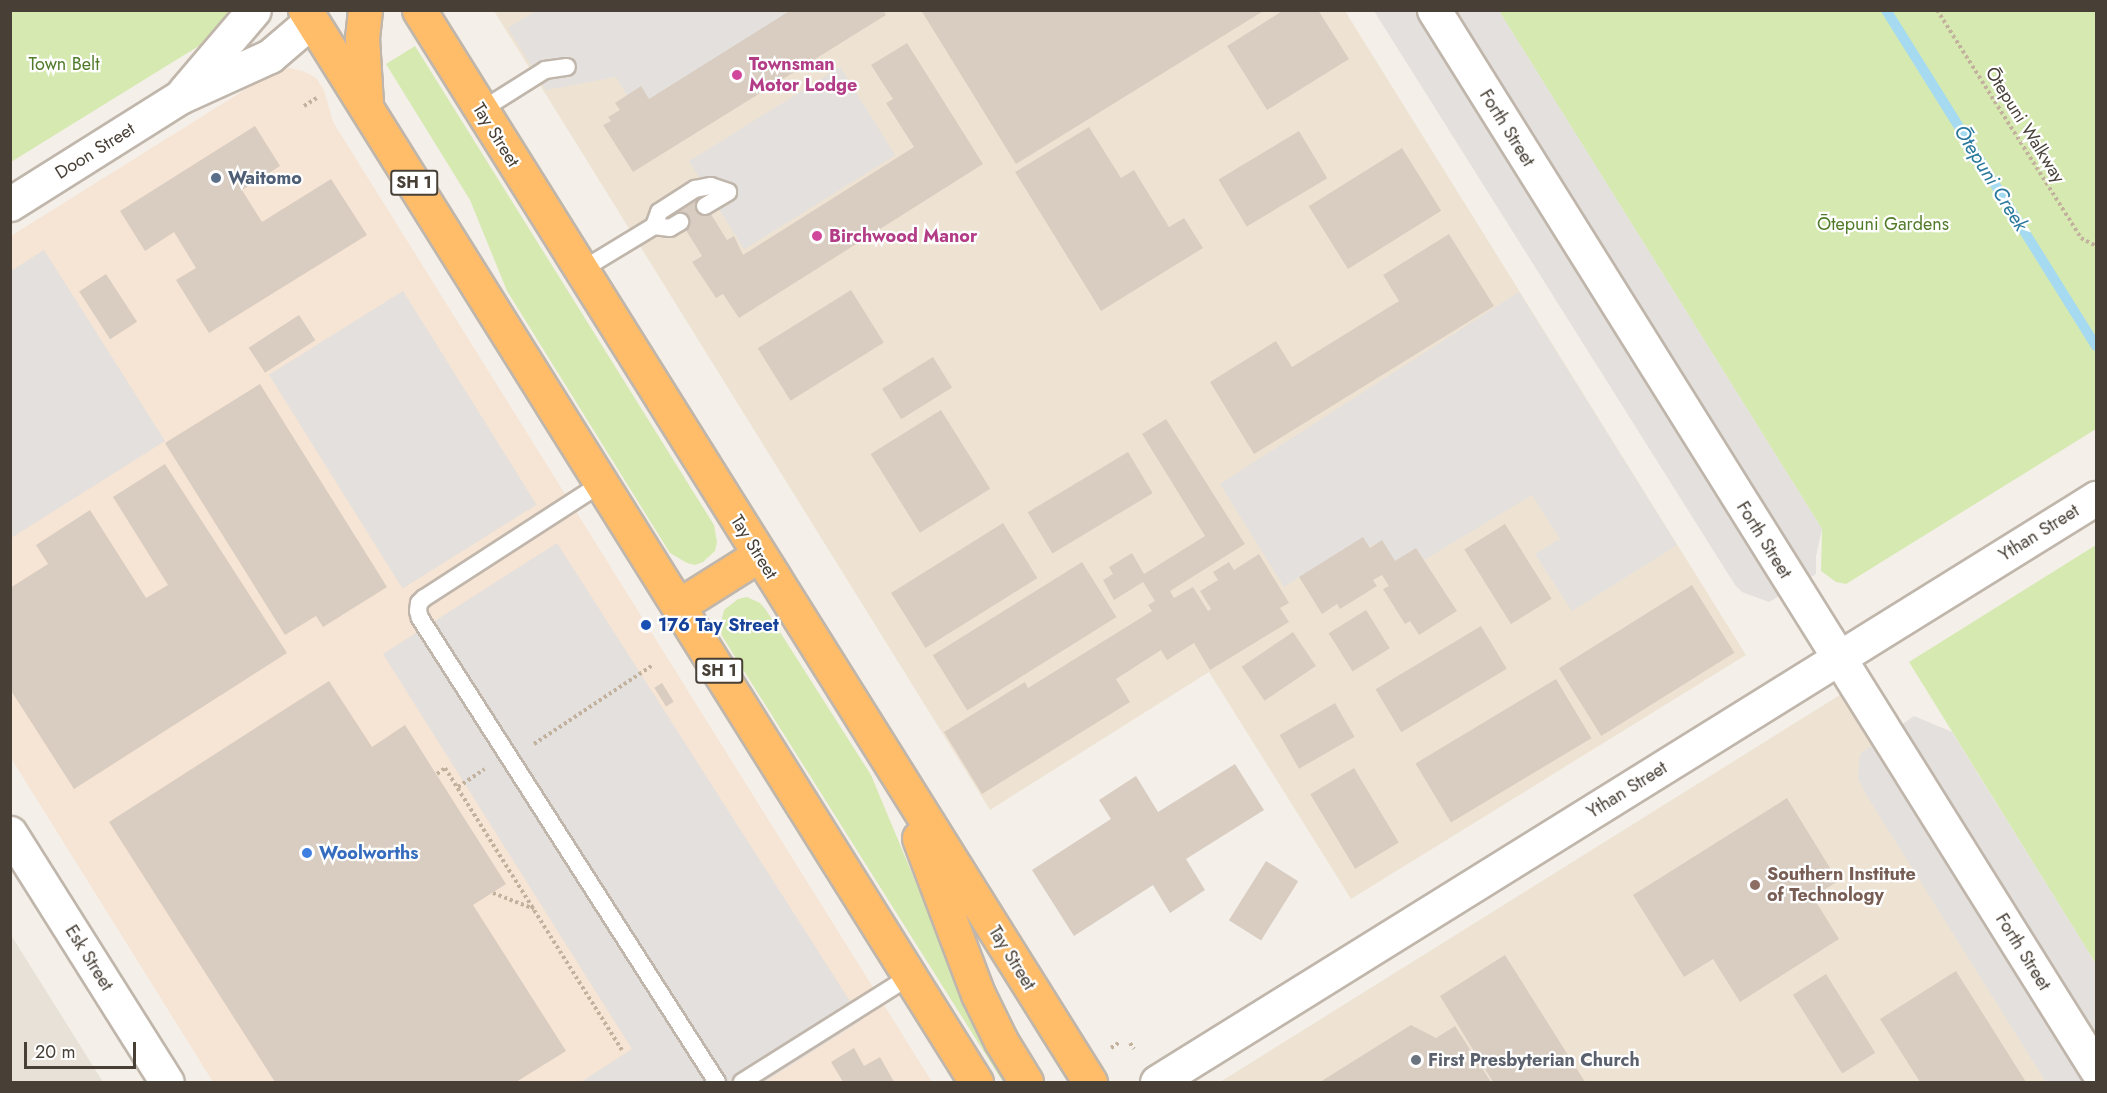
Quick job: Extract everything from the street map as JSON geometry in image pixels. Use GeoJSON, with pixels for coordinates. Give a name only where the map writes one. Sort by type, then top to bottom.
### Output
{"type":"FeatureCollection","features":[{"type":"Feature","properties":{"kind":"highway"},"geometry":{"type":"LineString","coordinates":[[365,10],[362,38],[366,105]]}},
{"type":"Feature","properties":{"kind":"highway","name":"Tay Street"},"geometry":{"type":"LineString","coordinates":[[419,10],[580,271],[1090,1083]]}},
{"type":"Feature","properties":{"kind":"highway","name":"SH 1"},"geometry":{"type":"LineString","coordinates":[[311,14],[976,1083]]}},
{"type":"Feature","properties":{"kind":"highway"},"geometry":{"type":"LineString","coordinates":[[678,606],[759,555]]}},
{"type":"Feature","properties":{"kind":"highway"},"geometry":{"type":"LineString","coordinates":[[878,746],[913,823],[978,994],[1001,1041],[1026,1083]]}},
{"type":"Feature","properties":{"kind":"street","name":"Doon Street"},"geometry":{"type":"LineString","coordinates":[[180,97],[254,10]]}},
{"type":"Feature","properties":{"kind":"street","name":"Forth Street"},"geometry":{"type":"LineString","coordinates":[[1434,10],[2097,1069]]}},
{"type":"Feature","properties":{"kind":"street","name":"Doon Street"},"geometry":{"type":"LineString","coordinates":[[10,204],[180,97],[270,56],[311,14]]}},
{"type":"Feature","properties":{"kind":"street","name":"Ythan Street"},"geometry":{"type":"LineString","coordinates":[[1157,1083],[2097,498]]}},
{"type":"Feature","properties":{"kind":"street","name":"Esk Street"},"geometry":{"type":"LineString","coordinates":[[10,833],[167,1083]]}},
{"type":"Feature","properties":{"kind":"lane"},"geometry":{"type":"LineString","coordinates":[[480,111],[545,70],[567,67]]}},
{"type":"Feature","properties":{"kind":"lane"},"geometry":{"type":"LineString","coordinates":[[654,226],[659,212],[695,189],[711,186],[728,192],[705,206]]}},
{"type":"Feature","properties":{"kind":"lane"},"geometry":{"type":"LineString","coordinates":[[580,271],[654,226],[670,228],[680,222]]}},
{"type":"Feature","properties":{"kind":"lane"},"geometry":{"type":"LineString","coordinates":[[602,483],[419,603],[420,618],[717,1083]]}},
{"type":"Feature","properties":{"kind":"lane"},"geometry":{"type":"LineString","coordinates":[[742,1083],[910,976]]}},
{"type":"Feature","properties":{"kind":"path","name":"Ōtepuni Walkway"},"geometry":{"type":"LineString","coordinates":[[1937,10],[2081,238],[2097,246]]}},
{"type":"Feature","properties":{"kind":"path"},"geometry":{"type":"LineString","coordinates":[[304,106],[323,95]]}},
{"type":"Feature","properties":{"kind":"path"},"geometry":{"type":"LineString","coordinates":[[458,787],[489,767],[497,767],[653,665]]}},
{"type":"Feature","properties":{"kind":"path"},"geometry":{"type":"LineString","coordinates":[[436,774],[445,768],[458,787],[622,1050]]}},
{"type":"Feature","properties":{"kind":"path"},"geometry":{"type":"LineString","coordinates":[[493,893],[534,910]]}},
{"type":"Feature","properties":{"kind":"path"},"geometry":{"type":"LineString","coordinates":[[1110,1049],[1120,1042]]}},
{"type":"Feature","properties":{"kind":"path"},"geometry":{"type":"LineString","coordinates":[[1130,1043],[1134,1049]]}},
{"type":"Feature","properties":{"kind":"shaded area"},"geometry":{"type":"Polygon","coordinates":[[[494,11],[1345,11],[1746,655],[1351,899],[1209,672],[990,810],[494,11]]]}},
{"type":"Feature","properties":{"kind":"shaded area"},"geometry":{"type":"Polygon","coordinates":[[[536,11],[791,11],[649,99],[641,86],[627,95],[616,77],[546,90],[508,28],[536,11]]]}},
{"type":"Feature","properties":{"kind":"shaded area"},"geometry":{"type":"Polygon","coordinates":[[[1374,11],[1499,11],[1822,529],[1816,556],[1816,574],[1769,602],[1742,592],[1735,585],[1374,11]]]}},
{"type":"Feature","properties":{"kind":"shaded area"},"geometry":{"type":"Polygon","coordinates":[[[840,67],[895,155],[744,250],[689,161],[840,67]]]}},
{"type":"Feature","properties":{"kind":"shaded area"},"geometry":{"type":"Polygon","coordinates":[[[289,68],[303,71],[316,78],[324,90],[333,122],[932,1082],[213,1082],[11,758],[11,236],[273,72],[289,68]]]}},
{"type":"Feature","properties":{"kind":"shaded area"},"geometry":{"type":"Polygon","coordinates":[[[44,250],[165,441],[11,538],[11,271],[44,250]]]}},
{"type":"Feature","properties":{"kind":"shaded area"},"geometry":{"type":"Polygon","coordinates":[[[403,291],[537,505],[403,588],[269,375],[403,291]]]}},
{"type":"Feature","properties":{"kind":"shaded area"},"geometry":{"type":"Polygon","coordinates":[[[1519,292],[1677,545],[1572,611],[1535,554],[1560,539],[1532,495],[1424,560],[1416,548],[1395,561],[1382,541],[1299,577],[1284,587],[1220,484],[1519,292]]]}},
{"type":"Feature","properties":{"kind":"shaded area"},"geometry":{"type":"Polygon","coordinates":[[[557,543],[862,1020],[764,1082],[581,1082],[632,1049],[383,654],[557,543]]]}},
{"type":"Feature","properties":{"kind":"shaded area","name":"Southern Institute of Technology"},"geometry":{"type":"Polygon","coordinates":[[[1851,688],[2096,1082],[1220,1082],[1851,688]]]}},
{"type":"Feature","properties":{"kind":"shaded area"},"geometry":{"type":"Polygon","coordinates":[[[1914,716],[1952,732],[2096,964],[2096,1082],[2046,1082],[1867,796],[1858,778],[1860,754],[1914,716]]]}},
{"type":"Feature","properties":{"kind":"shaded area"},"geometry":{"type":"Polygon","coordinates":[[[11,935],[103,1082],[11,1082],[11,935]]]}},
{"type":"Feature","properties":{"kind":"green space","name":"Town Belt"},"geometry":{"type":"Polygon","coordinates":[[[11,11],[231,11],[236,23],[11,162],[11,11]]]}},
{"type":"Feature","properties":{"kind":"green space","name":"Ōtepuni Gardens"},"geometry":{"type":"Polygon","coordinates":[[[1499,11],[2096,11],[2096,429],[1846,584],[1836,582],[1821,571],[1822,529],[1499,11]]]}},
{"type":"Feature","properties":{"kind":"green space"},"geometry":{"type":"Polygon","coordinates":[[[415,46],[714,525],[717,542],[715,551],[703,562],[695,565],[687,563],[670,553],[507,291],[470,200],[386,64],[415,46]]]}},
{"type":"Feature","properties":{"kind":"green space"},"geometry":{"type":"Polygon","coordinates":[[[2096,545],[2096,964],[1909,662],[2096,545]]]}},
{"type":"Feature","properties":{"kind":"green space"},"geometry":{"type":"Polygon","coordinates":[[[747,597],[760,603],[766,610],[871,775],[966,1003],[1008,1082],[1003,1082],[722,636],[720,626],[724,610],[738,599],[747,597]]]}},
{"type":"Feature","properties":{"kind":"building"},"geometry":{"type":"Polygon","coordinates":[[[791,10],[883,10],[886,15],[633,172],[603,125],[611,121],[608,117],[620,110],[615,103],[641,86],[649,99],[791,10]]]}},
{"type":"Feature","properties":{"kind":"building"},"geometry":{"type":"Polygon","coordinates":[[[921,10],[1265,10],[1016,164],[921,10]]]}},
{"type":"Feature","properties":{"kind":"building"},"geometry":{"type":"Polygon","coordinates":[[[1284,10],[1318,10],[1349,59],[1267,110],[1227,46],[1284,10]]]}},
{"type":"Feature","properties":{"kind":"building"},"geometry":{"type":"Polygon","coordinates":[[[907,43],[983,164],[739,318],[723,294],[716,298],[692,262],[702,256],[674,211],[699,195],[727,240],[734,236],[743,255],[914,147],[886,103],[893,99],[871,65],[907,43]]]}},
{"type":"Feature","properties":{"kind":"building"},"geometry":{"type":"Polygon","coordinates":[[[255,126],[280,166],[242,190],[262,222],[331,179],[367,235],[209,333],[176,280],[196,268],[174,232],[145,251],[120,211],[255,126]]]}},
{"type":"Feature","properties":{"kind":"building"},"geometry":{"type":"Polygon","coordinates":[[[1089,127],[1121,178],[1134,170],[1169,227],[1184,218],[1203,248],[1101,311],[1015,172],[1089,127]]]}},
{"type":"Feature","properties":{"kind":"building"},"geometry":{"type":"Polygon","coordinates":[[[1299,131],[1327,178],[1247,227],[1218,179],[1299,131]]]}},
{"type":"Feature","properties":{"kind":"building"},"geometry":{"type":"Polygon","coordinates":[[[1402,148],[1441,211],[1348,269],[1309,206],[1402,148]]]}},
{"type":"Feature","properties":{"kind":"building"},"geometry":{"type":"Polygon","coordinates":[[[1449,234],[1494,306],[1254,454],[1210,382],[1276,341],[1292,367],[1399,301],[1383,275],[1449,234]]]}},
{"type":"Feature","properties":{"kind":"building"},"geometry":{"type":"Polygon","coordinates":[[[106,274],[137,322],[110,339],[79,291],[106,274]]]}},
{"type":"Feature","properties":{"kind":"building"},"geometry":{"type":"Polygon","coordinates":[[[851,290],[884,343],[791,401],[758,348],[851,290]]]}},
{"type":"Feature","properties":{"kind":"building"},"geometry":{"type":"Polygon","coordinates":[[[299,315],[315,340],[265,373],[249,348],[299,315]]]}},
{"type":"Feature","properties":{"kind":"building"},"geometry":{"type":"Polygon","coordinates":[[[933,357],[952,388],[901,419],[882,389],[933,357]]]}},
{"type":"Feature","properties":{"kind":"building"},"geometry":{"type":"Polygon","coordinates":[[[260,384],[387,587],[323,627],[316,616],[285,635],[165,443],[260,384]]]}},
{"type":"Feature","properties":{"kind":"building"},"geometry":{"type":"Polygon","coordinates":[[[941,410],[990,489],[920,533],[871,454],[941,410]]]}},
{"type":"Feature","properties":{"kind":"building"},"geometry":{"type":"Polygon","coordinates":[[[1166,419],[1245,544],[1170,591],[1174,598],[1193,587],[1208,611],[1211,609],[1200,591],[1218,580],[1213,572],[1229,562],[1234,570],[1259,554],[1289,603],[1280,608],[1289,622],[1210,670],[1194,643],[1167,660],[1161,650],[1116,679],[1130,702],[982,794],[944,732],[1025,682],[1028,688],[1152,611],[1148,605],[1155,601],[1143,582],[1114,600],[1103,580],[1113,574],[1109,567],[1132,553],[1144,574],[1205,536],[1142,434],[1166,419]]]}},
{"type":"Feature","properties":{"kind":"building"},"geometry":{"type":"Polygon","coordinates":[[[1128,452],[1153,493],[1052,553],[1028,512],[1128,452]]]}},
{"type":"Feature","properties":{"kind":"building"},"geometry":{"type":"Polygon","coordinates":[[[165,464],[287,653],[74,789],[10,689],[10,588],[48,564],[36,545],[90,510],[146,598],[168,585],[113,497],[165,464]]]}},
{"type":"Feature","properties":{"kind":"building"},"geometry":{"type":"Polygon","coordinates":[[[1003,523],[1037,578],[926,648],[891,593],[1003,523]]]}},
{"type":"Feature","properties":{"kind":"building"},"geometry":{"type":"Polygon","coordinates":[[[1505,524],[1552,599],[1511,624],[1464,549],[1505,524]]]}},
{"type":"Feature","properties":{"kind":"building"},"geometry":{"type":"Polygon","coordinates":[[[1363,537],[1370,548],[1382,540],[1395,561],[1416,548],[1457,611],[1419,635],[1410,621],[1405,624],[1383,589],[1389,586],[1382,575],[1373,580],[1377,586],[1340,609],[1337,604],[1322,614],[1299,577],[1363,537]]]}},
{"type":"Feature","properties":{"kind":"building"},"geometry":{"type":"Polygon","coordinates":[[[1082,562],[1116,617],[967,710],[933,655],[1082,562]]]}},
{"type":"Feature","properties":{"kind":"building"},"geometry":{"type":"Polygon","coordinates":[[[1692,585],[1734,653],[1601,736],[1559,668],[1692,585]]]}},
{"type":"Feature","properties":{"kind":"building"},"geometry":{"type":"Polygon","coordinates":[[[1366,610],[1390,648],[1353,671],[1329,633],[1366,610]]]}},
{"type":"Feature","properties":{"kind":"building"},"geometry":{"type":"Polygon","coordinates":[[[1481,626],[1507,669],[1401,732],[1376,689],[1481,626]]]}},
{"type":"Feature","properties":{"kind":"building"},"geometry":{"type":"Polygon","coordinates":[[[1293,632],[1316,666],[1265,701],[1242,667],[1293,632]]]}},
{"type":"Feature","properties":{"kind":"building"},"geometry":{"type":"Polygon","coordinates":[[[1556,679],[1592,738],[1451,823],[1415,763],[1556,679]]]}},
{"type":"Feature","properties":{"kind":"building","name":"Woolworths"},"geometry":{"type":"Polygon","coordinates":[[[329,681],[372,747],[405,725],[506,884],[473,905],[566,1051],[516,1082],[275,1082],[109,822],[329,681]]]}},
{"type":"Feature","properties":{"kind":"building"},"geometry":{"type":"Polygon","coordinates":[[[662,683],[674,702],[666,706],[654,688],[662,683]]]}},
{"type":"Feature","properties":{"kind":"building"},"geometry":{"type":"Polygon","coordinates":[[[1335,703],[1354,737],[1299,769],[1280,735],[1335,703]]]}},
{"type":"Feature","properties":{"kind":"building"},"geometry":{"type":"Polygon","coordinates":[[[1235,764],[1264,810],[1186,859],[1205,890],[1170,913],[1153,885],[1074,936],[1032,870],[1111,819],[1099,800],[1136,776],[1158,812],[1235,764]]]}},
{"type":"Feature","properties":{"kind":"building"},"geometry":{"type":"Polygon","coordinates":[[[1354,768],[1399,843],[1355,869],[1310,794],[1354,768]]]}},
{"type":"Feature","properties":{"kind":"building"},"geometry":{"type":"Polygon","coordinates":[[[1787,798],[1838,881],[1813,897],[1839,939],[1740,1002],[1713,959],[1684,977],[1633,895],[1787,798]]]}},
{"type":"Feature","properties":{"kind":"building"},"geometry":{"type":"Polygon","coordinates":[[[1266,861],[1298,881],[1261,941],[1229,920],[1266,861]]]}},
{"type":"Feature","properties":{"kind":"building"},"geometry":{"type":"Polygon","coordinates":[[[1505,955],[1585,1082],[1493,1082],[1440,996],[1505,955]]]}},
{"type":"Feature","properties":{"kind":"building"},"geometry":{"type":"Polygon","coordinates":[[[1956,971],[2026,1082],[1920,1082],[1880,1019],[1956,971]]]}},
{"type":"Feature","properties":{"kind":"building"},"geometry":{"type":"Polygon","coordinates":[[[1826,974],[1875,1053],[1842,1074],[1793,995],[1826,974]]]}},
{"type":"Feature","properties":{"kind":"building","name":"First Presbyterian Church"},"geometry":{"type":"Polygon","coordinates":[[[1411,1025],[1436,1038],[1455,1026],[1491,1082],[1320,1082],[1411,1025]]]}},
{"type":"Feature","properties":{"kind":"building"},"geometry":{"type":"Polygon","coordinates":[[[854,1048],[864,1066],[880,1057],[894,1082],[843,1082],[831,1062],[854,1048]]]}},
{"type":"Feature","properties":{"kind":"waterway","name":"Ōtepuni Creek"},"geometry":{"type":"LineString","coordinates":[[1886,10],[2096,346]]}},
{"type":"Feature","properties":{"kind":"place","name":"Townsman Motor Lodge"},"geometry":{"type":"Point","coordinates":[737,75]}},
{"type":"Feature","properties":{"kind":"place","name":"Waitomo"},"geometry":{"type":"Point","coordinates":[216,178]}},
{"type":"Feature","properties":{"kind":"place","name":"Birchwood Manor"},"geometry":{"type":"Point","coordinates":[817,236]}},
{"type":"Feature","properties":{"kind":"place","name":"176 Tay Street"},"geometry":{"type":"Point","coordinates":[646,625]}},
{"type":"Feature","properties":{"kind":"place","name":"Woolworths"},"geometry":{"type":"Point","coordinates":[307,853]}},
{"type":"Feature","properties":{"kind":"place","name":"Southern Institute of Technology"},"geometry":{"type":"Point","coordinates":[1755,885]}},
{"type":"Feature","properties":{"kind":"place","name":"First Presbyterian Church"},"geometry":{"type":"Point","coordinates":[1416,1060]}}]}
